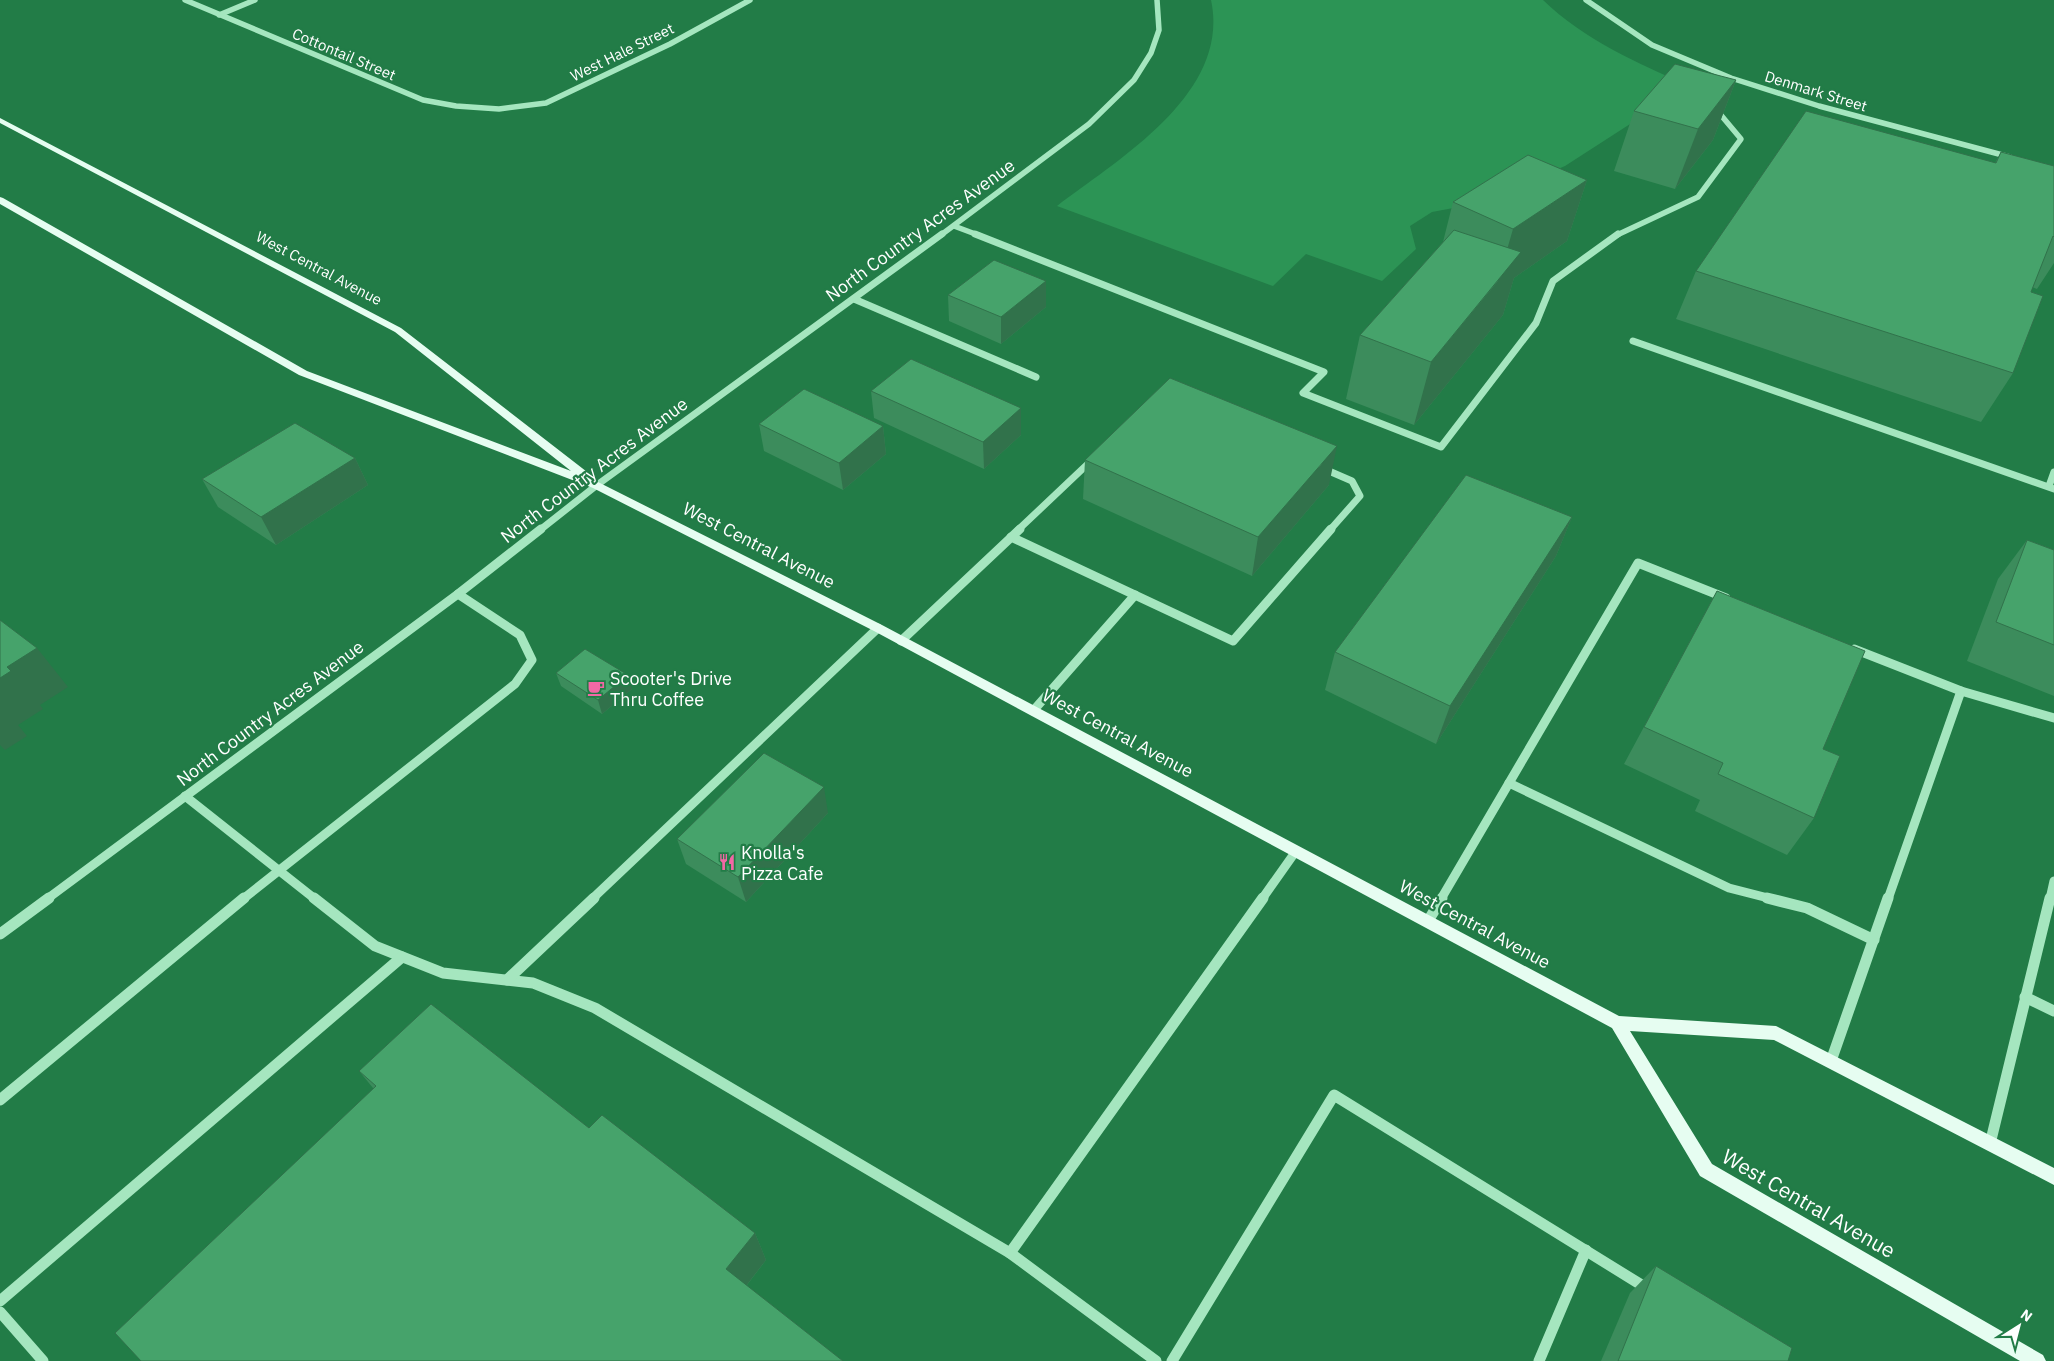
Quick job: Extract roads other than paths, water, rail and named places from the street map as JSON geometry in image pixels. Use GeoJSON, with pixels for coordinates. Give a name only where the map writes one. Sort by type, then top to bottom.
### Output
{"type":"FeatureCollection","features":[{"type":"Feature","properties":{"kind":"main road","name":"West Central Avenue"},"geometry":{"type":"LineString","coordinates":[[0,120],[398,330],[596,485]]}},
{"type":"Feature","properties":{"kind":"main road","name":"West Central Avenue"},"geometry":{"type":"LineString","coordinates":[[0,200],[303,373],[596,485],[878,628],[1617,1023],[1776,1033],[2054,1177]]}},
{"type":"Feature","properties":{"kind":"main road","name":"West Central Avenue"},"geometry":{"type":"LineString","coordinates":[[1617,1023],[1706,1170],[2037,1361]]}},
{"type":"Feature","properties":{"kind":"street","name":"Cottontail Street"},"geometry":{"type":"LineString","coordinates":[[185,0],[423,100],[456,106],[499,109]]}},
{"type":"Feature","properties":{"kind":"street"},"geometry":{"type":"LineString","coordinates":[[219,14],[255,0]]}},
{"type":"Feature","properties":{"kind":"street","name":"West Hale Street"},"geometry":{"type":"LineString","coordinates":[[499,109],[546,103],[670,44],[750,0]]}},
{"type":"Feature","properties":{"kind":"street","name":"North Country Acres Avenue"},"geometry":{"type":"LineString","coordinates":[[0,934],[458,594],[596,485],[954,226],[1089,124],[1134,80],[1151,53],[1159,30],[1157,0]]}},
{"type":"Feature","properties":{"kind":"street","name":"Denmark Street"},"geometry":{"type":"LineString","coordinates":[[1586,0],[1652,45],[1728,81],[2016,158]]}},
{"type":"Feature","properties":{"kind":"street"},"geometry":{"type":"LineString","coordinates":[[954,226],[1324,372],[1304,393],[1442,447],[1536,323],[1553,281],[1620,233],[1698,196],[1741,139],[1712,104]]}},
{"type":"Feature","properties":{"kind":"street"},"geometry":{"type":"LineString","coordinates":[[1814,113],[1819,106]]}},
{"type":"Feature","properties":{"kind":"street"},"geometry":{"type":"LineString","coordinates":[[854,299],[1036,378]]}},
{"type":"Feature","properties":{"kind":"street"},"geometry":{"type":"LineString","coordinates":[[1633,341],[2052,488],[2054,472]]}},
{"type":"Feature","properties":{"kind":"street"},"geometry":{"type":"LineString","coordinates":[[901,641],[1102,450]]}},
{"type":"Feature","properties":{"kind":"street"},"geometry":{"type":"LineString","coordinates":[[1011,537],[1233,641],[1360,496],[1352,481],[1317,466]]}},
{"type":"Feature","properties":{"kind":"street"},"geometry":{"type":"LineString","coordinates":[[1428,921],[1638,563],[1739,604]]}},
{"type":"Feature","properties":{"kind":"street"},"geometry":{"type":"LineString","coordinates":[[0,1100],[279,869],[515,684],[532,660],[520,635],[458,594]]}},
{"type":"Feature","properties":{"kind":"street"},"geometry":{"type":"LineString","coordinates":[[1033,711],[1135,595]]}},
{"type":"Feature","properties":{"kind":"street"},"geometry":{"type":"LineString","coordinates":[[507,980],[878,628]]}},
{"type":"Feature","properties":{"kind":"street"},"geometry":{"type":"LineString","coordinates":[[1841,644],[1961,691],[2054,718]]}},
{"type":"Feature","properties":{"kind":"street"},"geometry":{"type":"LineString","coordinates":[[1830,1061],[1961,691]]}},
{"type":"Feature","properties":{"kind":"street"},"geometry":{"type":"LineString","coordinates":[[1510,783],[1729,888],[1808,908],[1874,940]]}},
{"type":"Feature","properties":{"kind":"street"},"geometry":{"type":"LineString","coordinates":[[185,796],[375,946],[443,973],[533,983],[595,1008],[1010,1253],[1156,1361]]}},
{"type":"Feature","properties":{"kind":"street"},"geometry":{"type":"LineString","coordinates":[[1010,1253],[1296,851]]}},
{"type":"Feature","properties":{"kind":"street"},"geometry":{"type":"LineString","coordinates":[[1990,1144],[2054,880]]}},
{"type":"Feature","properties":{"kind":"street"},"geometry":{"type":"LineString","coordinates":[[0,1301],[402,957]]}},
{"type":"Feature","properties":{"kind":"street"},"geometry":{"type":"LineString","coordinates":[[2025,997],[2054,1011]]}},
{"type":"Feature","properties":{"kind":"street"},"geometry":{"type":"LineString","coordinates":[[1172,1361],[1334,1094],[1659,1296]]}},
{"type":"Feature","properties":{"kind":"street"},"geometry":{"type":"LineString","coordinates":[[1539,1361],[1586,1250]]}},
{"type":"Feature","properties":{"kind":"street"},"geometry":{"type":"LineString","coordinates":[[0,1312],[43,1361]]}},
{"type":"Feature","properties":{"kind":"place","name":"Scooter's Drive Thru Coffee"},"geometry":{"type":"Point","coordinates":[596,688]}},
{"type":"Feature","properties":{"kind":"place","name":"Knolla's Pizza Cafe"},"geometry":{"type":"Point","coordinates":[727,862]}}]}
